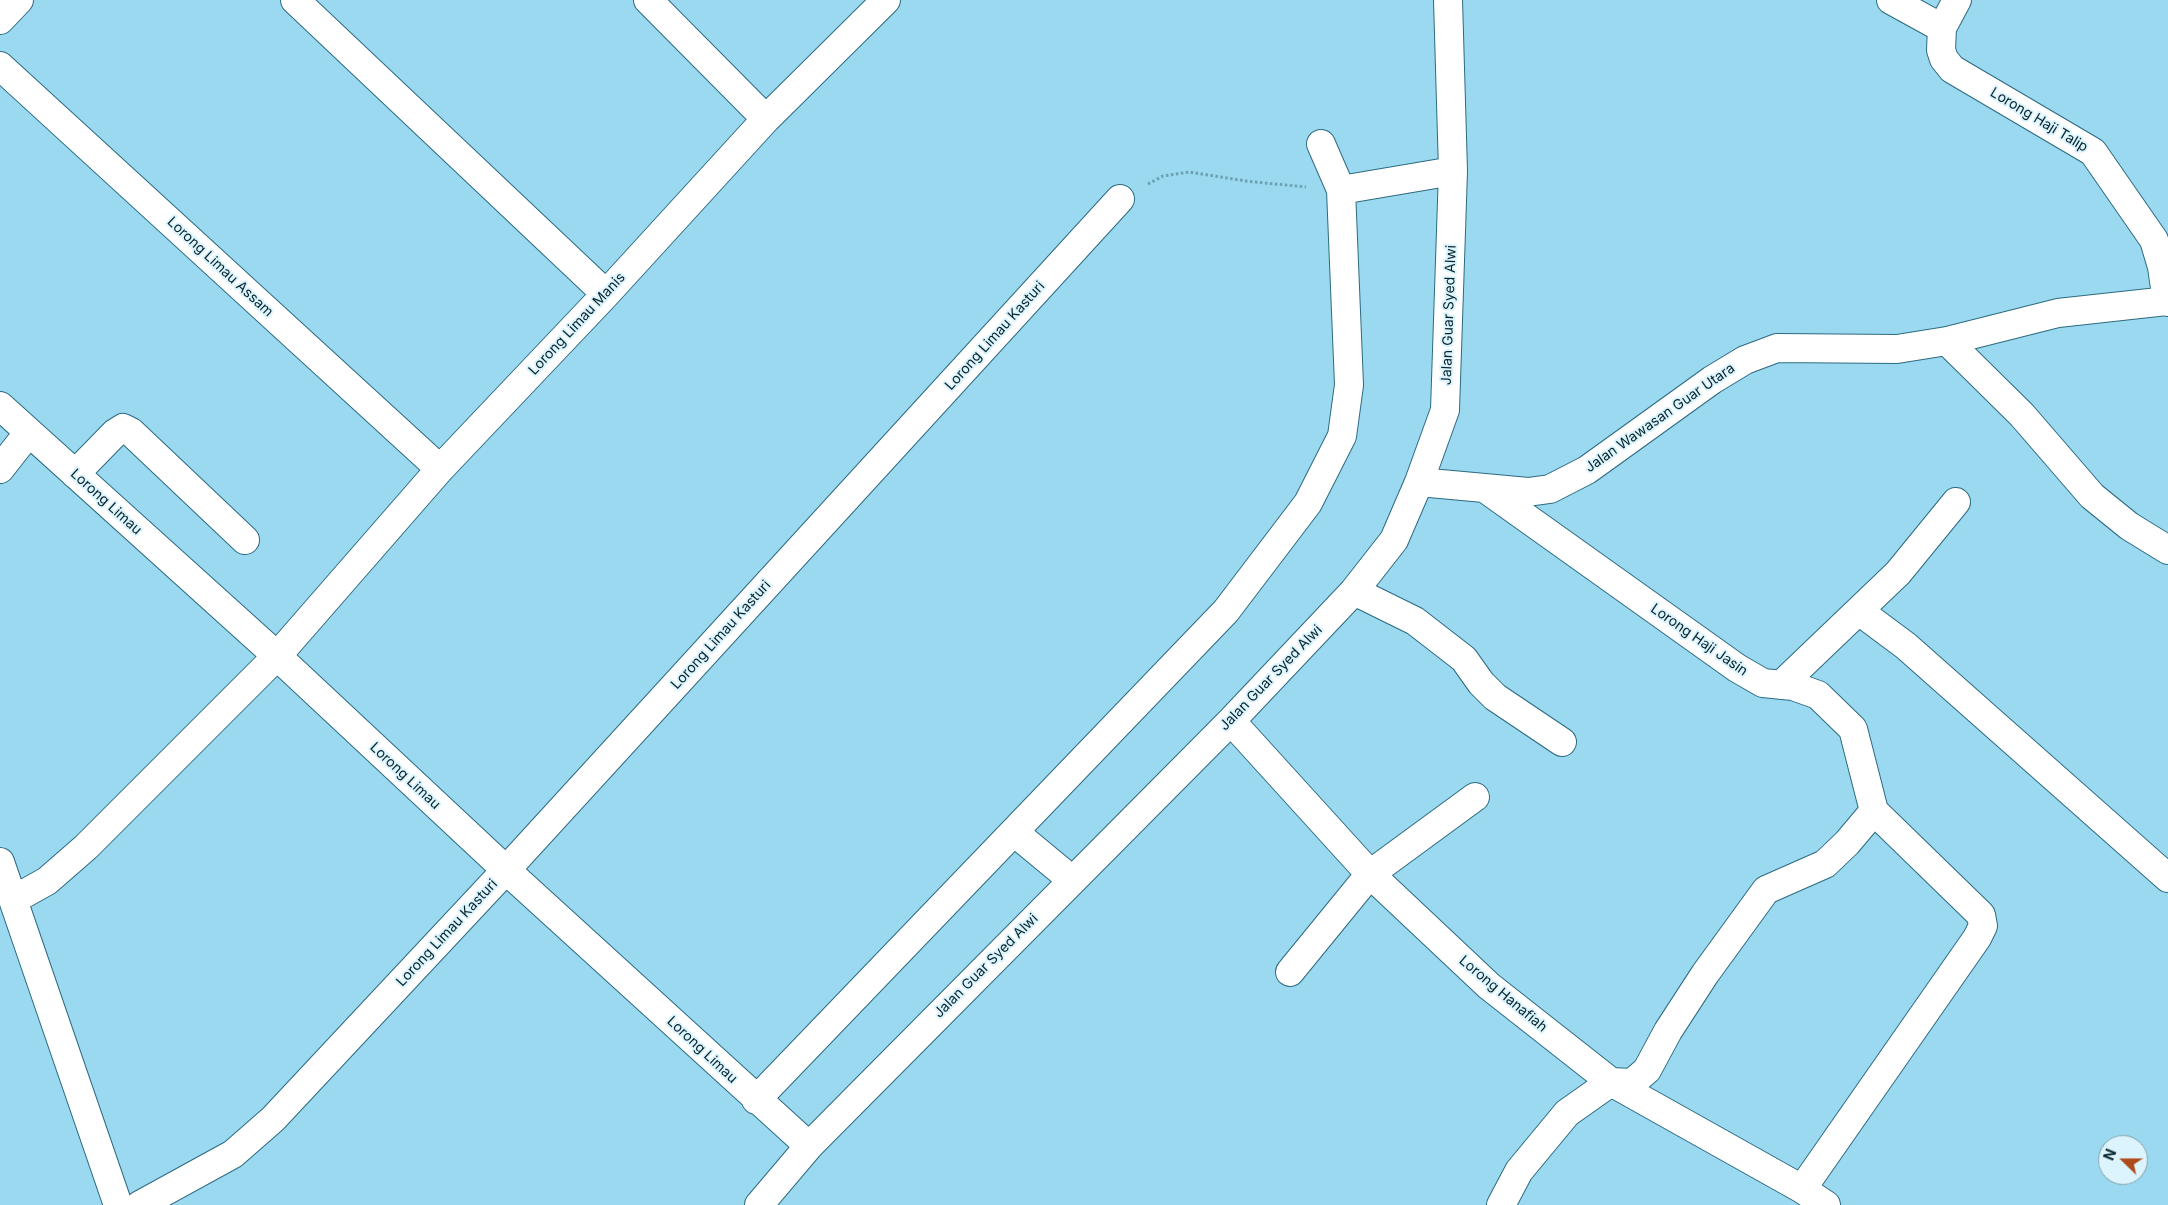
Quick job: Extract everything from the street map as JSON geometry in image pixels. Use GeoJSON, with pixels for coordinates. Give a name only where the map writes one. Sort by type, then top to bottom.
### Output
{"type":"FeatureCollection","features":[{"type":"Feature","properties":{"kind":"street"},"geometry":{"type":"LineString","coordinates":[[0,20],[19,0]]}},
{"type":"Feature","properties":{"kind":"street"},"geometry":{"type":"LineString","coordinates":[[295,0],[606,294]]}},
{"type":"Feature","properties":{"kind":"street"},"geometry":{"type":"LineString","coordinates":[[648,0],[766,119]]}},
{"type":"Feature","properties":{"kind":"street","name":"Lorong Limau Manis"},"geometry":{"type":"LineString","coordinates":[[12,900],[47,881],[86,848],[277,656],[440,469],[606,294],[766,119],[886,0]]}},
{"type":"Feature","properties":{"kind":"street","name":"Jalan Guar Syed Alwi"},"geometry":{"type":"LineString","coordinates":[[759,1205],[809,1146],[1231,721],[1354,591],[1394,540],[1419,482],[1445,410],[1453,171],[1448,0]]}},
{"type":"Feature","properties":{"kind":"street"},"geometry":{"type":"LineString","coordinates":[[1891,0],[1942,28],[1957,0]]}},
{"type":"Feature","properties":{"kind":"street","name":"Lorong Haji Talip"},"geometry":{"type":"LineString","coordinates":[[1942,28],[1941,50],[1944,60],[1952,69],[2093,152],[2154,240],[2162,267],[2167,302]]}},
{"type":"Feature","properties":{"kind":"street","name":"Lorong Limau Assam"},"geometry":{"type":"LineString","coordinates":[[0,66],[440,469]]}},
{"type":"Feature","properties":{"kind":"street"},"geometry":{"type":"LineString","coordinates":[[756,1100],[1226,611],[1308,503],[1342,436],[1349,385],[1341,190],[1321,144]]}},
{"type":"Feature","properties":{"kind":"street"},"geometry":{"type":"LineString","coordinates":[[1341,190],[1453,171]]}},
{"type":"Feature","properties":{"kind":"street","name":"Lorong Limau Kasturi"},"geometry":{"type":"LineString","coordinates":[[140,1205],[233,1154],[273,1119],[506,870],[1120,199]]}},
{"type":"Feature","properties":{"kind":"street","name":"Jalan Wawasan Guar Utara"},"geometry":{"type":"LineString","coordinates":[[1419,482],[1528,492],[1550,489],[1587,470],[1712,380],[1745,360],[1777,348],[1897,349],[1947,341],[2058,313],[2167,302]]}},
{"type":"Feature","properties":{"kind":"street"},"geometry":{"type":"LineString","coordinates":[[1947,341],[2022,414],[2092,496],[2129,526],[2168,550]]}},
{"type":"Feature","properties":{"kind":"street","name":"Lorong Limau"},"geometry":{"type":"LineString","coordinates":[[0,406],[277,656],[506,870],[756,1100],[809,1146]]}},
{"type":"Feature","properties":{"kind":"street"},"geometry":{"type":"LineString","coordinates":[[75,474],[114,433],[123,428],[131,432],[245,540]]}},
{"type":"Feature","properties":{"kind":"street"},"geometry":{"type":"LineString","coordinates":[[0,469],[29,432]]}},
{"type":"Feature","properties":{"kind":"street","name":"Lorong Haji Jasin"},"geometry":{"type":"LineString","coordinates":[[1486,489],[1737,668],[1763,683],[1793,686],[1818,695],[1842,716],[1853,729],[1874,812]]}},
{"type":"Feature","properties":{"kind":"street"},"geometry":{"type":"LineString","coordinates":[[1781,685],[1898,573],[1956,502]]}},
{"type":"Feature","properties":{"kind":"street"},"geometry":{"type":"LineString","coordinates":[[1354,591],[1415,621],[1464,659],[1481,683],[1495,697],[1562,742]]}},
{"type":"Feature","properties":{"kind":"street"},"geometry":{"type":"LineString","coordinates":[[1859,611],[1906,646],[2168,878]]}},
{"type":"Feature","properties":{"kind":"street","name":"Lorong Hanafiah"},"geometry":{"type":"LineString","coordinates":[[1231,721],[1370,874],[1490,986],[1611,1082],[1802,1189],[1826,1205]]}},
{"type":"Feature","properties":{"kind":"street"},"geometry":{"type":"LineString","coordinates":[[1290,972],[1370,874],[1475,797]]}},
{"type":"Feature","properties":{"kind":"street"},"geometry":{"type":"LineString","coordinates":[[1500,1205],[1518,1171],[1567,1113],[1611,1082],[1632,1083],[1647,1070],[1668,1031],[1705,974],[1766,890],[1801,872],[1825,864],[1847,843],[1874,812],[1981,915],[1983,926],[1977,938],[1802,1189]]}},
{"type":"Feature","properties":{"kind":"street"},"geometry":{"type":"LineString","coordinates":[[1014,832],[1072,880]]}},
{"type":"Feature","properties":{"kind":"street"},"geometry":{"type":"LineString","coordinates":[[0,862],[118,1205]]}},
{"type":"Feature","properties":{"kind":"path"},"geometry":{"type":"LineString","coordinates":[[1120,199],[1163,176],[1188,172],[1246,181],[1341,190]]}}]}
